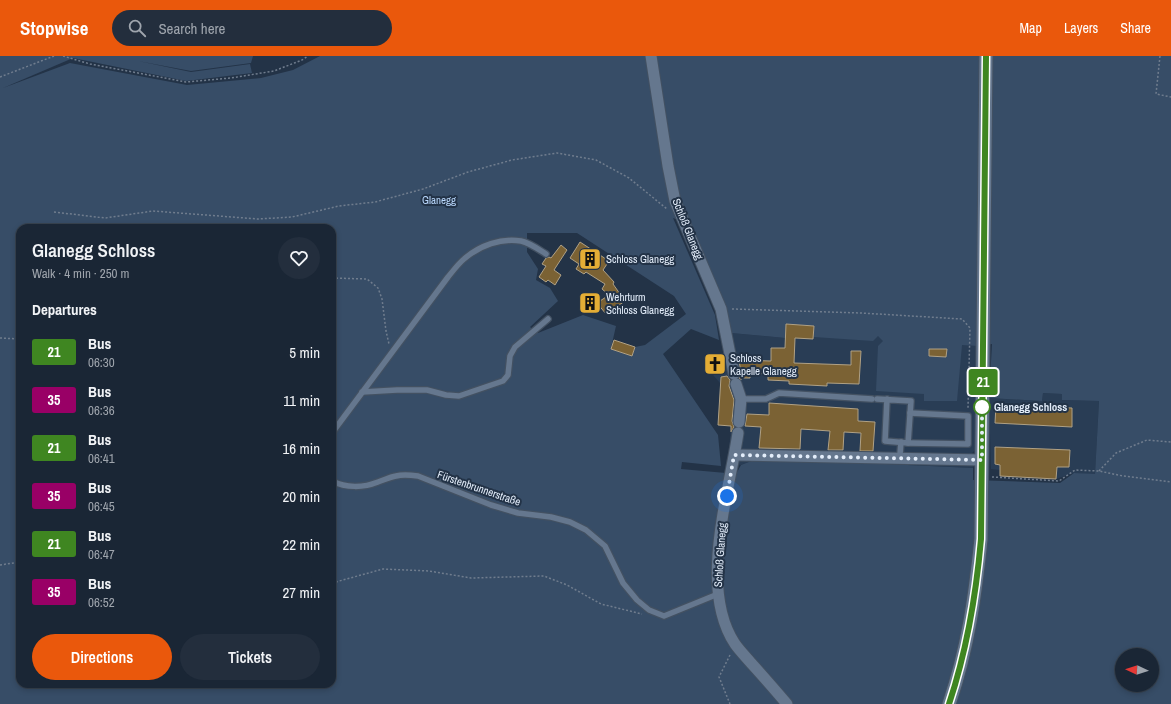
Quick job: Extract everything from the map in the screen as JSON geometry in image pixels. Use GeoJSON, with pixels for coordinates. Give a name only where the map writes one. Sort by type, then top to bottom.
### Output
{"type":"FeatureCollection","features":[{"type":"Feature","properties":{"kind":"street","name":"Schloß Glanegg"},"geometry":{"type":"LineString","coordinates":[[651,56],[675,201],[721,309],[735,379],[741,399],[734,455],[721,523],[717,562],[718,594],[727,628],[736,644],[787,704]]}},
{"type":"Feature","properties":{"kind":"street"},"geometry":{"type":"LineString","coordinates":[[949,704],[968,638],[975,596],[981,539],[986,56]]}},
{"type":"Feature","properties":{"kind":"street"},"geometry":{"type":"LineString","coordinates":[[734,455],[982,460]]}},
{"type":"Feature","properties":{"kind":"lane"},"geometry":{"type":"LineString","coordinates":[[336,428],[448,277],[464,259],[482,247],[501,240],[522,241],[546,254]]}},
{"type":"Feature","properties":{"kind":"lane"},"geometry":{"type":"LineString","coordinates":[[362,392],[427,390],[446,395],[459,396],[503,381],[508,375],[510,356],[515,347],[548,319]]}},
{"type":"Feature","properties":{"kind":"lane"},"geometry":{"type":"LineString","coordinates":[[741,399],[766,399],[779,393],[911,401],[908,442]]}},
{"type":"Feature","properties":{"kind":"lane"},"geometry":{"type":"LineString","coordinates":[[887,400],[885,441],[968,444],[968,416],[910,413]]}},
{"type":"Feature","properties":{"kind":"lane"},"geometry":{"type":"LineString","coordinates":[[900,454],[901,442]]}},
{"type":"Feature","properties":{"kind":"lane","name":"Fürstenbrunnerstraße"},"geometry":{"type":"LineString","coordinates":[[336,483],[350,487],[376,483],[396,476],[418,476],[504,509],[518,513],[551,517],[570,522],[586,530],[605,546],[623,583],[637,600],[649,610],[664,616],[718,594]]}},
{"type":"Feature","properties":{"kind":"path"},"geometry":{"type":"LineString","coordinates":[[0,77],[54,56]]}},
{"type":"Feature","properties":{"kind":"path"},"geometry":{"type":"LineString","coordinates":[[63,56],[90,64],[186,82],[231,78],[274,71],[302,60],[308,56]]}},
{"type":"Feature","properties":{"kind":"path"},"geometry":{"type":"LineString","coordinates":[[1160,56],[1156,94],[1171,97]]}},
{"type":"Feature","properties":{"kind":"path"},"geometry":{"type":"LineString","coordinates":[[54,212],[105,218],[153,211],[258,219],[292,217],[338,206],[375,202],[423,189],[468,172],[512,160],[557,153],[596,160],[629,178],[668,210]]}},
{"type":"Feature","properties":{"kind":"path"},"geometry":{"type":"LineString","coordinates":[[336,278],[367,279],[378,288],[382,299],[386,331],[392,352]]}},
{"type":"Feature","properties":{"kind":"path"},"geometry":{"type":"LineString","coordinates":[[721,309],[861,313],[962,319],[970,328],[968,416]]}},
{"type":"Feature","properties":{"kind":"path"},"geometry":{"type":"LineString","coordinates":[[0,338],[16,339]]}},
{"type":"Feature","properties":{"kind":"path"},"geometry":{"type":"LineString","coordinates":[[1099,471],[1116,453],[1147,440],[1171,442]]}},
{"type":"Feature","properties":{"kind":"path"},"geometry":{"type":"LineString","coordinates":[[982,477],[1059,481],[1075,470],[1099,471],[1123,476],[1171,482]]}},
{"type":"Feature","properties":{"kind":"path"},"geometry":{"type":"LineString","coordinates":[[0,565],[16,563]]}},
{"type":"Feature","properties":{"kind":"path"},"geometry":{"type":"LineString","coordinates":[[336,582],[383,569],[428,571],[472,578],[544,576],[568,585],[601,604],[643,614]]}},
{"type":"Feature","properties":{"kind":"path"},"geometry":{"type":"LineString","coordinates":[[730,704],[719,677],[736,644]]}},
{"type":"Feature","properties":{"kind":"shaded area"},"geometry":{"type":"Polygon","coordinates":[[[786,324],[814,326],[814,337],[878,335],[977,346],[976,446],[972,453],[973,468],[759,458],[741,465],[728,464],[731,426],[718,425],[720,383],[707,368],[706,362],[709,355],[726,353],[731,333],[785,338],[786,324]]]}},
{"type":"Feature","properties":{"kind":"shaded area"},"geometry":{"type":"Polygon","coordinates":[[[1043,393],[1063,394],[1062,400],[1099,401],[1095,475],[1074,473],[1056,479],[1000,476],[1000,470],[991,469],[989,398],[1042,401],[1043,393]]]}},
{"type":"Feature","properties":{"kind":"green space","name":"Glanegg"},"geometry":{"type":"Polygon","coordinates":[[[0,56],[253,56],[251,63],[191,71],[138,61],[191,72],[250,64],[252,73],[186,81],[73,58],[3,88],[70,63],[187,85],[261,78],[293,70],[320,56],[1171,56],[1171,704],[791,704],[740,644],[729,621],[722,588],[722,553],[730,485],[741,465],[759,458],[973,468],[973,480],[1060,483],[1074,473],[1095,474],[1099,401],[1062,400],[1062,394],[1043,393],[1042,401],[989,398],[992,344],[977,346],[962,345],[957,401],[924,401],[924,394],[876,391],[878,346],[883,341],[878,336],[873,341],[814,337],[814,326],[786,324],[785,338],[731,333],[725,308],[690,224],[673,218],[715,315],[719,340],[691,329],[663,354],[718,435],[721,466],[682,462],[681,469],[726,473],[715,538],[714,583],[717,605],[723,625],[732,645],[781,704],[0,704],[0,56]],[[527,233],[527,252],[538,269],[536,280],[550,288],[558,301],[530,327],[538,333],[583,315],[616,326],[611,348],[632,356],[635,347],[645,345],[686,314],[674,296],[577,233],[527,233]]]}},
{"type":"Feature","properties":{"kind":"building"},"geometry":{"type":"Polygon","coordinates":[[[580,242],[609,261],[603,270],[614,282],[613,284],[625,301],[606,314],[597,303],[609,295],[602,289],[605,284],[586,272],[584,274],[576,269],[579,264],[570,258],[580,242]]]}},
{"type":"Feature","properties":{"kind":"building"},"geometry":{"type":"Polygon","coordinates":[[[561,245],[567,250],[554,270],[561,275],[555,285],[548,280],[546,282],[539,277],[546,266],[542,264],[546,258],[551,258],[561,245]]]}},
{"type":"Feature","properties":{"kind":"building"},"geometry":{"type":"Polygon","coordinates":[[[786,324],[814,326],[813,339],[795,338],[794,363],[851,365],[851,351],[861,351],[859,384],[827,383],[827,386],[789,384],[789,381],[768,380],[768,374],[750,373],[750,378],[741,378],[741,380],[739,378],[741,373],[739,360],[771,361],[771,348],[785,348],[786,324]]]}},
{"type":"Feature","properties":{"kind":"building"},"geometry":{"type":"Polygon","coordinates":[[[614,340],[635,347],[632,356],[611,349],[614,340]]]}},
{"type":"Feature","properties":{"kind":"building"},"geometry":{"type":"Polygon","coordinates":[[[929,349],[947,349],[946,357],[929,356],[929,349]]]}},
{"type":"Feature","properties":{"kind":"building","name":"Schloss Kapelle Glanegg"},"geometry":{"type":"Polygon","coordinates":[[[714,357],[719,360],[722,370],[714,373],[713,369],[711,370],[708,363],[711,358],[714,357]]]}},
{"type":"Feature","properties":{"kind":"building"},"geometry":{"type":"Polygon","coordinates":[[[727,376],[730,380],[729,386],[734,400],[732,421],[734,427],[731,432],[731,426],[718,425],[721,377],[727,376]]]}},
{"type":"Feature","properties":{"kind":"building"},"geometry":{"type":"Polygon","coordinates":[[[769,403],[858,409],[858,421],[875,422],[873,451],[860,451],[861,433],[844,432],[843,450],[828,450],[830,431],[801,429],[800,449],[759,448],[761,427],[745,426],[747,414],[769,415],[769,403]]]}},
{"type":"Feature","properties":{"kind":"building"},"geometry":{"type":"Polygon","coordinates":[[[996,405],[1072,408],[1072,427],[995,423],[996,405]]]}},
{"type":"Feature","properties":{"kind":"building"},"geometry":{"type":"Polygon","coordinates":[[[995,447],[1070,450],[1069,467],[1057,467],[1056,479],[1000,476],[1000,465],[995,464],[995,447]]]}},
{"type":"Feature","properties":{"kind":"bus line","name":"21"},"geometry":{"type":"LineString","coordinates":[[949,704],[968,638],[975,596],[981,539],[986,56]]}},
{"type":"Feature","properties":{"kind":"place","name":"Schloss Glanegg"},"geometry":{"type":"Point","coordinates":[590,259]}},
{"type":"Feature","properties":{"kind":"place","name":"Wehrturm Schloss Glanegg"},"geometry":{"type":"Point","coordinates":[590,303]}},
{"type":"Feature","properties":{"kind":"place","name":"Schloss Kapelle Glanegg"},"geometry":{"type":"Point","coordinates":[715,364]}},
{"type":"Feature","properties":{"kind":"place","name":"Glanegg Schloss"},"geometry":{"type":"Point","coordinates":[982,407]}},
{"type":"Feature","properties":{"kind":"route"},"geometry":{"type":"LineString","coordinates":[[727,496],[734,455],[982,460],[982,407]]}}]}
